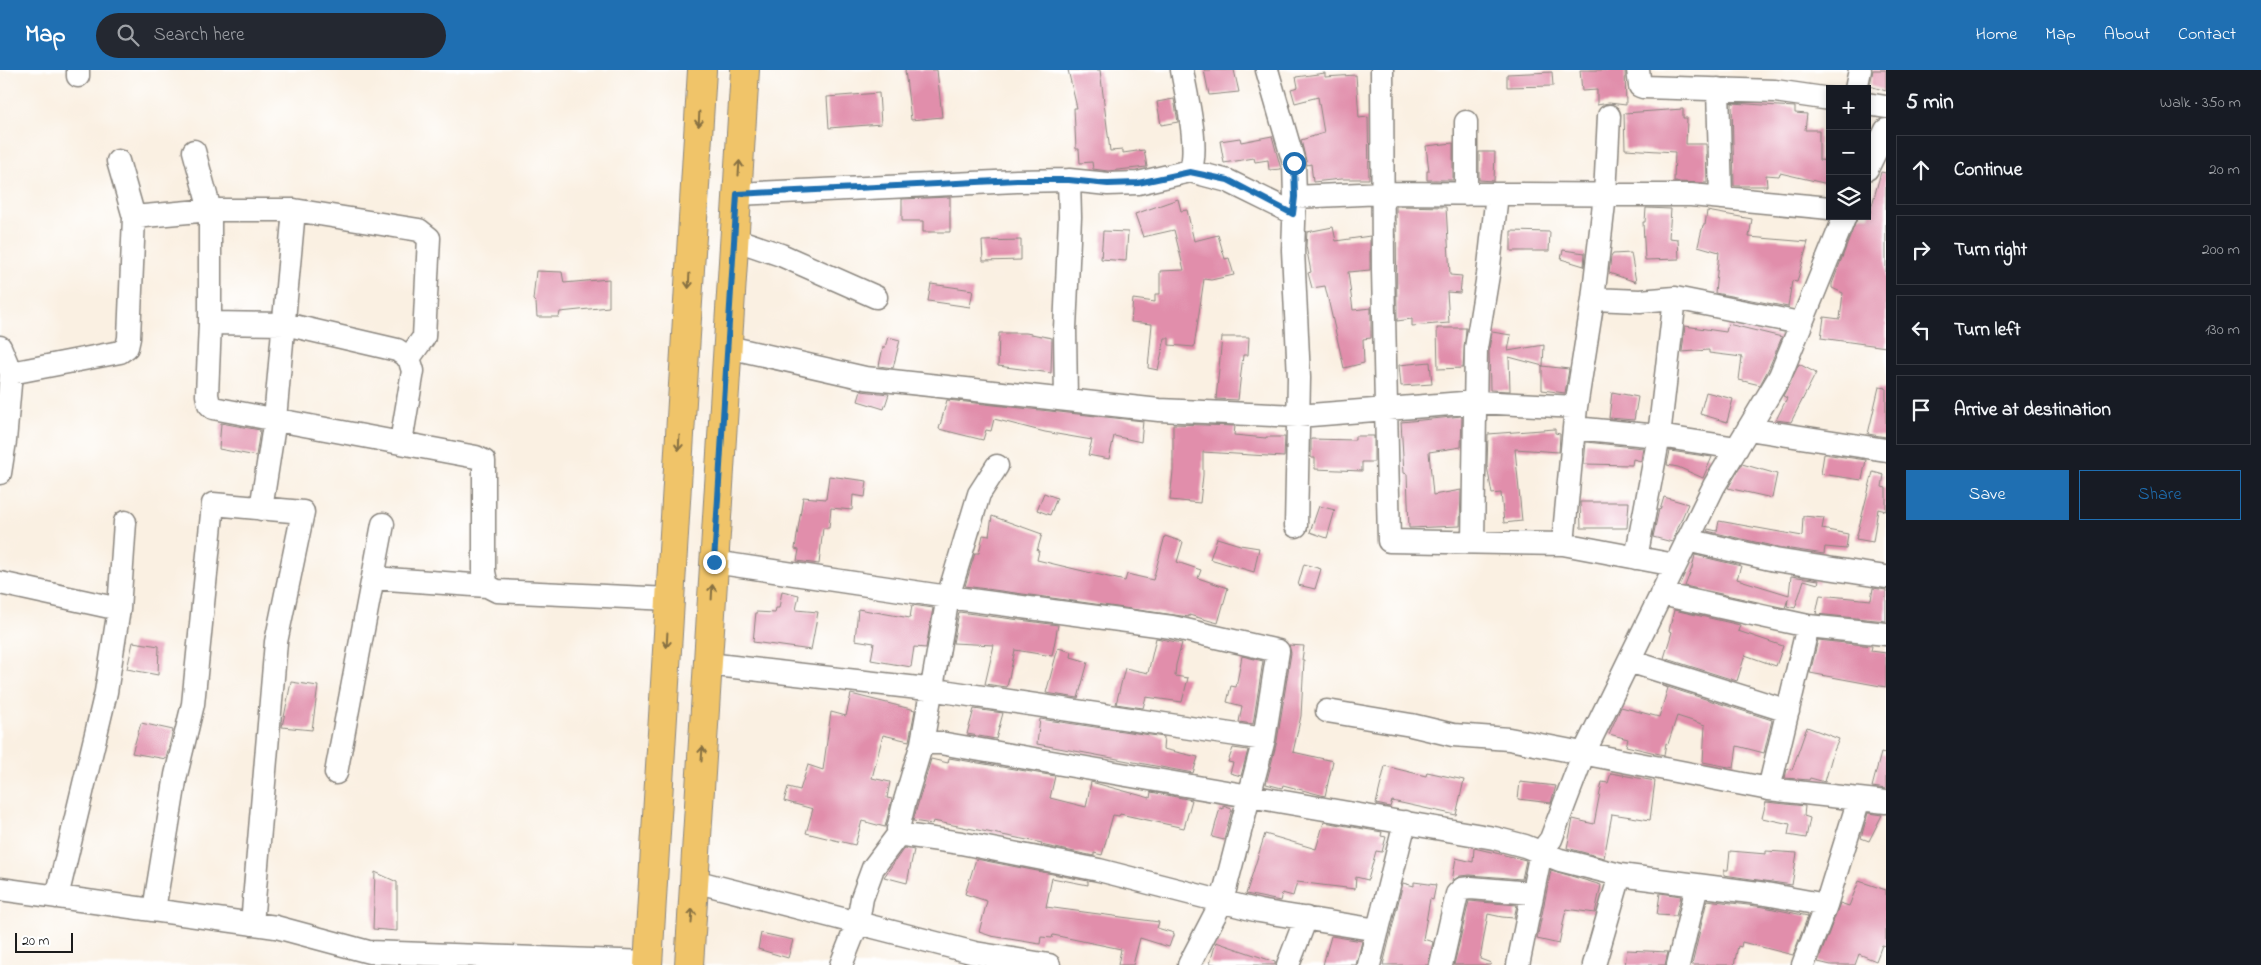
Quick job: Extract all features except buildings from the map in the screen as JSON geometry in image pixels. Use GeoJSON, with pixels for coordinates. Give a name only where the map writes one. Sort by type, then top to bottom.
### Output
{"type":"FeatureCollection","features":[{"type":"Feature","properties":{"kind":"main road"},"geometry":{"type":"LineString","coordinates":[[648,963],[702,70]]}},
{"type":"Feature","properties":{"kind":"main road"},"geometry":{"type":"LineString","coordinates":[[689,965],[745,70]]}},
{"type":"Feature","properties":{"kind":"street"},"geometry":{"type":"LineString","coordinates":[[1182,70],[1194,149],[1193,164],[1190,172]]}},
{"type":"Feature","properties":{"kind":"street"},"geometry":{"type":"LineString","coordinates":[[1267,70],[1294,163],[1298,416],[1296,526]]}},
{"type":"Feature","properties":{"kind":"street"},"geometry":{"type":"LineString","coordinates":[[1382,70],[1389,541],[1563,544],[1675,565]]}},
{"type":"Feature","properties":{"kind":"street"},"geometry":{"type":"LineString","coordinates":[[1638,70],[1640,86],[1643,87],[1775,91],[1826,98]]}},
{"type":"Feature","properties":{"kind":"street"},"geometry":{"type":"LineString","coordinates":[[1857,85],[1860,70]]}},
{"type":"Feature","properties":{"kind":"street"},"geometry":{"type":"LineString","coordinates":[[1718,90],[1721,198]]}},
{"type":"Feature","properties":{"kind":"street"},"geometry":{"type":"LineString","coordinates":[[1871,105],[1886,107]]}},
{"type":"Feature","properties":{"kind":"street"},"geometry":{"type":"LineString","coordinates":[[1563,544],[1575,417],[1593,300],[1605,195],[1609,116]]}},
{"type":"Feature","properties":{"kind":"street"},"geometry":{"type":"LineString","coordinates":[[1466,122],[1466,194]]}},
{"type":"Feature","properties":{"kind":"street"},"geometry":{"type":"LineString","coordinates":[[1871,161],[1886,130]]}},
{"type":"Feature","properties":{"kind":"street"},"geometry":{"type":"LineString","coordinates":[[194,151],[210,210],[210,323],[207,395],[209,404],[213,408],[401,442],[476,457],[484,461],[484,572],[487,586]]}},
{"type":"Feature","properties":{"kind":"street"},"geometry":{"type":"LineString","coordinates":[[11,373],[120,352],[127,347],[129,338],[134,217],[118,161]]}},
{"type":"Feature","properties":{"kind":"street"},"geometry":{"type":"LineString","coordinates":[[737,194],[1017,180],[1069,180],[1108,184],[1138,183],[1190,172],[1228,180],[1294,205],[1383,193],[1691,195],[1826,208]]}},
{"type":"Feature","properties":{"kind":"street"},"geometry":{"type":"LineString","coordinates":[[1066,400],[1065,330],[1070,217],[1069,180]]}},
{"type":"Feature","properties":{"kind":"street"},"geometry":{"type":"LineString","coordinates":[[1473,541],[1476,348],[1488,275],[1497,194]]}},
{"type":"Feature","properties":{"kind":"street"},"geometry":{"type":"LineString","coordinates":[[134,217],[210,210],[294,210],[419,230],[429,238],[424,337],[409,358]]}},
{"type":"Feature","properties":{"kind":"street"},"geometry":{"type":"LineString","coordinates":[[261,509],[275,419],[294,210]]}},
{"type":"Feature","properties":{"kind":"street"},"geometry":{"type":"LineString","coordinates":[[1518,965],[1541,852],[1551,839],[1584,755],[1714,486],[1780,376],[1843,220]]}},
{"type":"Feature","properties":{"kind":"street"},"geometry":{"type":"LineString","coordinates":[[734,239],[781,256],[876,297]]}},
{"type":"Feature","properties":{"kind":"street"},"geometry":{"type":"LineString","coordinates":[[1593,300],[1640,301],[1675,298],[1800,323]]}},
{"type":"Feature","properties":{"kind":"street"},"geometry":{"type":"LineString","coordinates":[[1636,558],[1658,436],[1675,298]]}},
{"type":"Feature","properties":{"kind":"street"},"geometry":{"type":"LineString","coordinates":[[210,323],[285,324],[397,350],[409,358],[413,372],[401,442]]}},
{"type":"Feature","properties":{"kind":"street"},"geometry":{"type":"LineString","coordinates":[[0,347],[11,373],[0,473]]}},
{"type":"Feature","properties":{"kind":"street"},"geometry":{"type":"LineString","coordinates":[[728,347],[866,378],[1159,410],[1298,416],[1476,402],[1575,417],[1658,436],[1737,448]]}},
{"type":"Feature","properties":{"kind":"street"},"geometry":{"type":"LineString","coordinates":[[1748,429],[1886,450]]}},
{"type":"Feature","properties":{"kind":"street"},"geometry":{"type":"LineString","coordinates":[[997,466],[979,494],[948,597],[922,743],[898,828],[900,832],[904,835],[961,843],[1099,870],[1259,911],[1378,930]]}},
{"type":"Feature","properties":{"kind":"street"},"geometry":{"type":"LineString","coordinates":[[154,910],[176,775],[193,704],[213,504],[303,512],[276,642],[252,924]]}},
{"type":"Feature","properties":{"kind":"street"},"geometry":{"type":"LineString","coordinates":[[57,897],[106,692],[119,609],[125,522]]}},
{"type":"Feature","properties":{"kind":"street"},"geometry":{"type":"LineString","coordinates":[[336,772],[383,524]]}},
{"type":"Feature","properties":{"kind":"street"},"geometry":{"type":"LineString","coordinates":[[1688,540],[1775,560],[1886,577]]}},
{"type":"Feature","properties":{"kind":"street"},"geometry":{"type":"LineString","coordinates":[[714,562],[948,597],[1172,627],[1278,651],[1264,739],[1222,901],[1190,965]]}},
{"type":"Feature","properties":{"kind":"street"},"geometry":{"type":"LineString","coordinates":[[373,578],[487,586],[497,591],[506,592],[670,599]]}},
{"type":"Feature","properties":{"kind":"street"},"geometry":{"type":"LineString","coordinates":[[0,583],[119,609]]}},
{"type":"Feature","properties":{"kind":"street"},"geometry":{"type":"LineString","coordinates":[[1661,594],[1808,626],[1886,634]]}},
{"type":"Feature","properties":{"kind":"street"},"geometry":{"type":"LineString","coordinates":[[1769,789],[1808,626]]}},
{"type":"Feature","properties":{"kind":"street"},"geometry":{"type":"LineString","coordinates":[[1629,661],[1788,711]]}},
{"type":"Feature","properties":{"kind":"street"},"geometry":{"type":"LineString","coordinates":[[708,664],[932,689],[1264,739]]}},
{"type":"Feature","properties":{"kind":"street"},"geometry":{"type":"LineString","coordinates":[[1327,711],[1411,725],[1453,735],[1509,739],[1584,755],[1769,789],[1886,802]]}},
{"type":"Feature","properties":{"kind":"street"},"geometry":{"type":"LineString","coordinates":[[922,743],[940,743],[1405,822],[1494,838],[1541,852],[1560,860],[1620,875],[1766,894],[1826,905]]}},
{"type":"Feature","properties":{"kind":"street"},"geometry":{"type":"LineString","coordinates":[[1803,965],[1826,905],[1859,799]]}},
{"type":"Feature","properties":{"kind":"street"},"geometry":{"type":"LineString","coordinates":[[1369,965],[1405,822]]}},
{"type":"Feature","properties":{"kind":"street"},"geometry":{"type":"LineString","coordinates":[[841,965],[858,922],[862,898],[873,868],[900,832]]}},
{"type":"Feature","properties":{"kind":"street"},"geometry":{"type":"LineString","coordinates":[[1594,965],[1620,875]]}},
{"type":"Feature","properties":{"kind":"street"},"geometry":{"type":"LineString","coordinates":[[694,881],[858,922],[974,959],[1049,965]]}},
{"type":"Feature","properties":{"kind":"street"},"geometry":{"type":"LineString","coordinates":[[1678,965],[1697,886]]}},
{"type":"Feature","properties":{"kind":"street"},"geometry":{"type":"LineString","coordinates":[[1441,965],[1457,894],[1462,889],[1471,888],[1532,893]]}},
{"type":"Feature","properties":{"kind":"street"},"geometry":{"type":"LineString","coordinates":[[0,889],[276,927],[369,952],[428,960],[648,963]]}},
{"type":"Feature","properties":{"kind":"street"},"geometry":{"type":"LineString","coordinates":[[1288,965],[1306,918]]}},
{"type":"Feature","properties":{"kind":"route"},"geometry":{"type":"LineString","coordinates":[[714,562],[737,194],[1017,180],[1069,180],[1108,184],[1138,183],[1190,172],[1228,180],[1293,214],[1295,197],[1294,163]]}}]}
